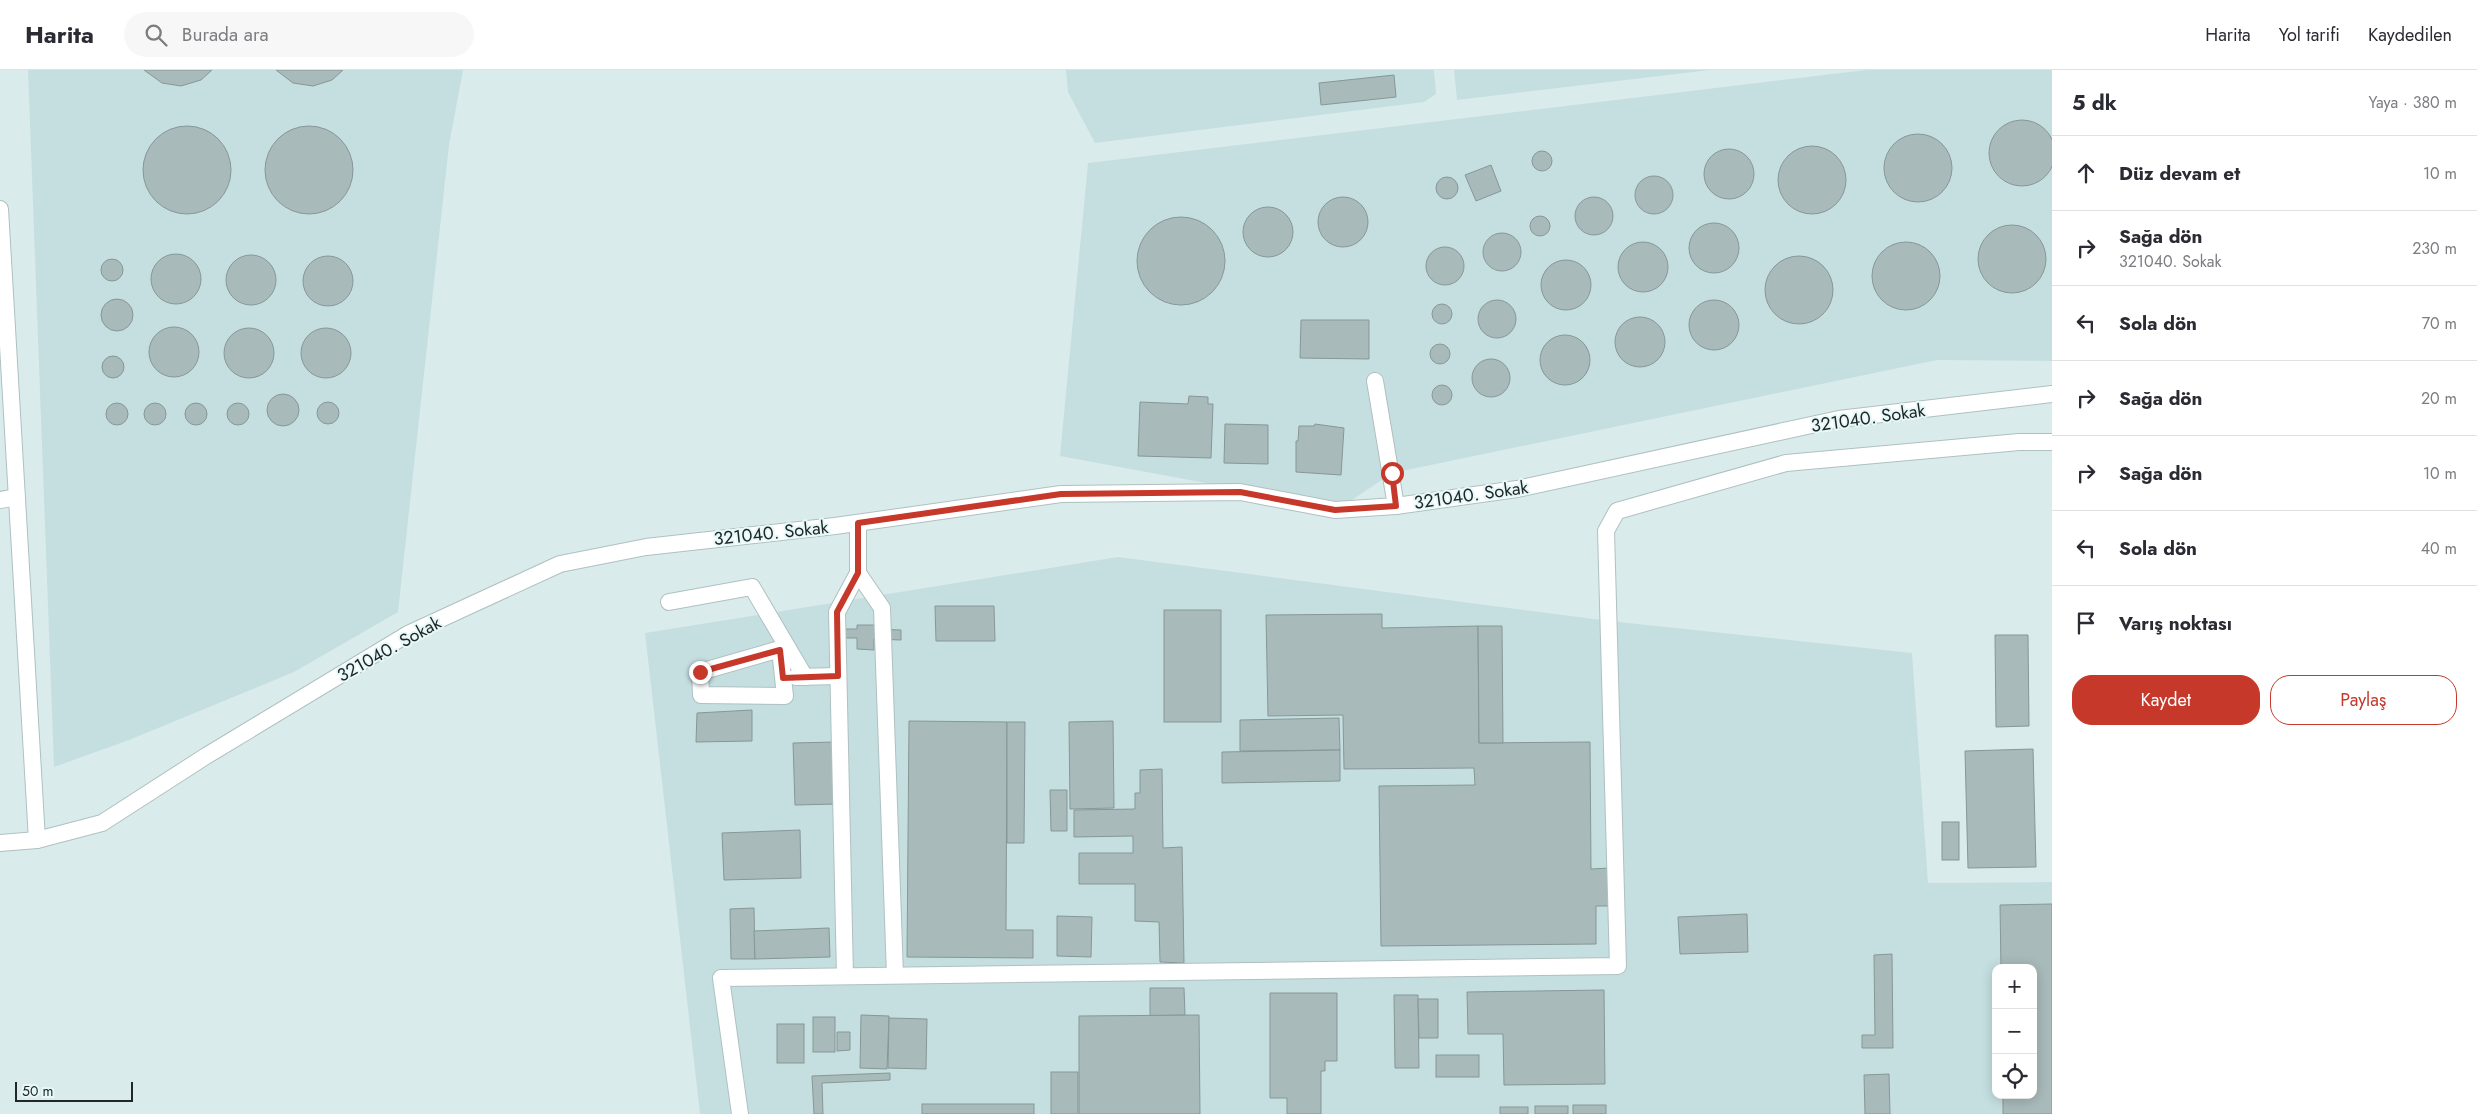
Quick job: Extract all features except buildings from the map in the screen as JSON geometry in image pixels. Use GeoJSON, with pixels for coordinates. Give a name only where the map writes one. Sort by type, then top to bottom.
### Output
{"type":"FeatureCollection","features":[{"type":"Feature","properties":{"kind":"street"},"geometry":{"type":"LineString","coordinates":[[0,209],[38,840]]}},
{"type":"Feature","properties":{"kind":"street"},"geometry":{"type":"LineString","coordinates":[[1375,381],[1396,506]]}},
{"type":"Feature","properties":{"kind":"street","name":"321040. Sokak"},"geometry":{"type":"LineString","coordinates":[[0,843],[38,840],[102,823],[206,756],[408,634],[560,564],[646,547],[858,523],[1061,494],[1240,492],[1335,510],[1396,506],[1517,489],[1839,419],[2052,394]]}},
{"type":"Feature","properties":{"kind":"street"},"geometry":{"type":"LineString","coordinates":[[740,1114],[722,978],[1618,966],[1606,531],[1616,511],[1786,463],[2019,442],[2052,442]]}},
{"type":"Feature","properties":{"kind":"street"},"geometry":{"type":"LineString","coordinates":[[0,500],[17,497]]}},
{"type":"Feature","properties":{"kind":"street"},"geometry":{"type":"LineString","coordinates":[[845,976],[837,612],[858,573],[858,523]]}},
{"type":"Feature","properties":{"kind":"street"},"geometry":{"type":"LineString","coordinates":[[858,573],[882,608],[895,975]]}},
{"type":"Feature","properties":{"kind":"street"},"geometry":{"type":"LineString","coordinates":[[669,602],[752,588],[805,677]]}},
{"type":"Feature","properties":{"kind":"street"},"geometry":{"type":"LineString","coordinates":[[780,650],[783,678],[785,696],[701,695],[700,672],[780,650]]}},
{"type":"Feature","properties":{"kind":"street"},"geometry":{"type":"LineString","coordinates":[[783,678],[838,676]]}},
{"type":"Feature","properties":{"kind":"shaded area"},"geometry":{"type":"Polygon","coordinates":[[[28,70],[463,70],[449,145],[398,612],[294,672],[129,740],[54,767],[28,70]]]}},
{"type":"Feature","properties":{"kind":"shaded area"},"geometry":{"type":"Polygon","coordinates":[[[1066,70],[1434,70],[1436,94],[1424,102],[1095,143],[1068,92],[1066,70]]]}},
{"type":"Feature","properties":{"kind":"shaded area"},"geometry":{"type":"Polygon","coordinates":[[[1454,70],[1710,70],[1457,100],[1454,70]]]}},
{"type":"Feature","properties":{"kind":"shaded area"},"geometry":{"type":"Polygon","coordinates":[[[1866,70],[2052,70],[2052,361],[1937,360],[1392,473],[1340,508],[1060,456],[1088,163],[1866,70]]]}},
{"type":"Feature","properties":{"kind":"shaded area"},"geometry":{"type":"Polygon","coordinates":[[[1118,557],[1609,621],[1912,653],[1928,883],[2052,882],[2052,1114],[700,1114],[645,633],[1118,557]]]}},
{"type":"Feature","properties":{"kind":"route"},"geometry":{"type":"LineString","coordinates":[[700,672],[780,650],[783,678],[838,676],[837,612],[858,573],[858,523],[1061,494],[1240,492],[1335,510],[1396,506],[1392,473]]}}]}
